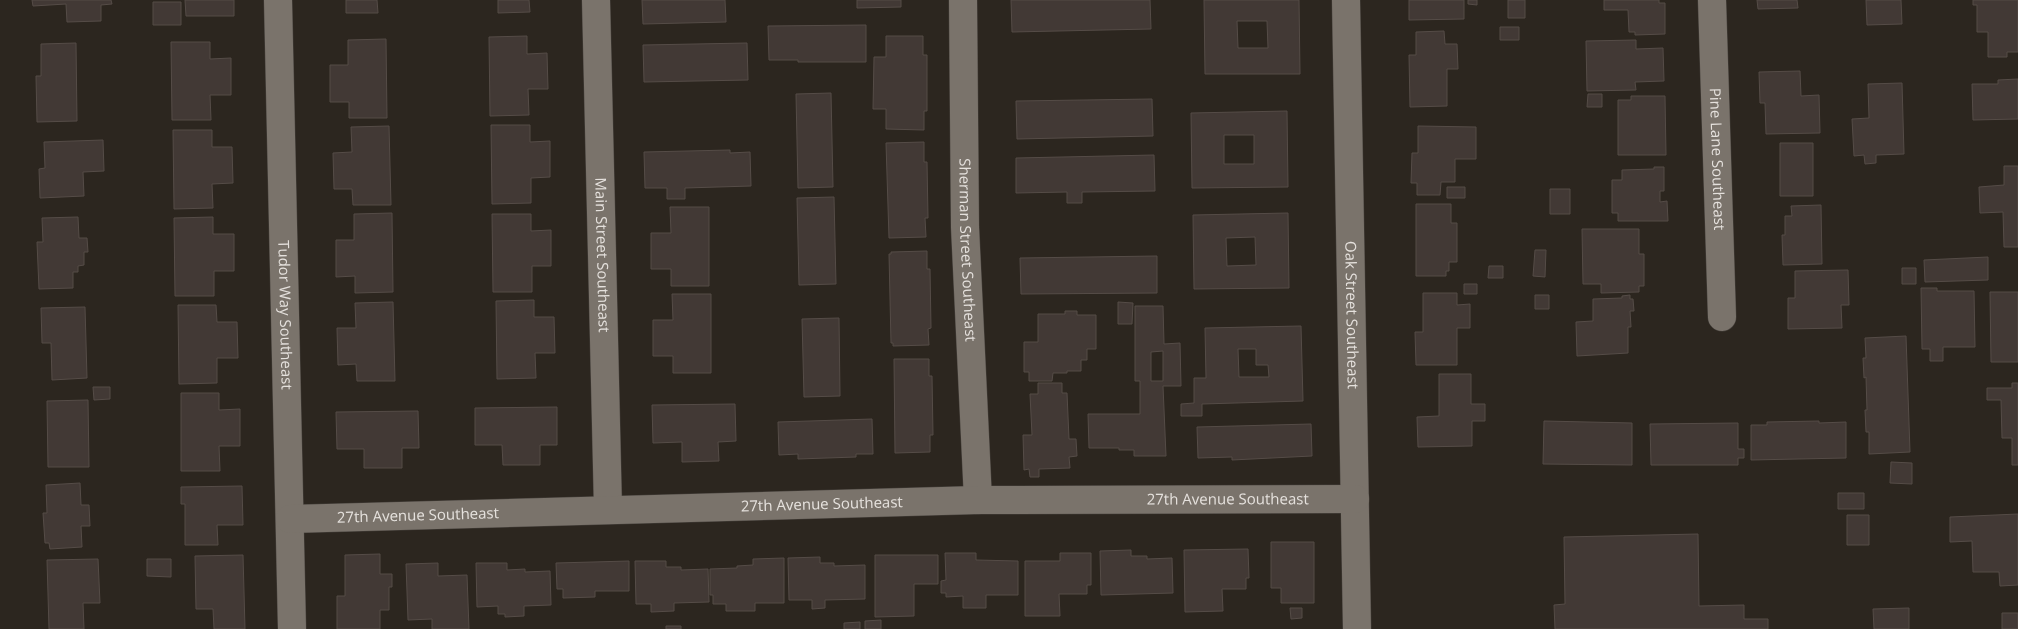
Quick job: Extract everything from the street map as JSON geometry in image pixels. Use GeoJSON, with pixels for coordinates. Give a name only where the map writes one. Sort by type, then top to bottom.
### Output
{"type":"FeatureCollection","features":[{"type":"Feature","properties":{"kind":"street","name":"Tudor Way Southeast"},"geometry":{"type":"LineString","coordinates":[[278,0],[292,629]]}},
{"type":"Feature","properties":{"kind":"street","name":"Main Street Southeast"},"geometry":{"type":"LineString","coordinates":[[596,0],[608,509]]}},
{"type":"Feature","properties":{"kind":"street","name":"Sherman Street Southeast"},"geometry":{"type":"LineString","coordinates":[[963,0],[965,227],[978,500]]}},
{"type":"Feature","properties":{"kind":"street","name":"Oak Street Southeast"},"geometry":{"type":"LineString","coordinates":[[1346,0],[1357,629]]}},
{"type":"Feature","properties":{"kind":"street","name":"Pine Lane Southeast"},"geometry":{"type":"LineString","coordinates":[[1712,0],[1722,318]]}},
{"type":"Feature","properties":{"kind":"street","name":"27th Avenue Southeast"},"geometry":{"type":"LineString","coordinates":[[290,519],[978,500],[1355,499]]}},
{"type":"Feature","properties":{"kind":"building"},"geometry":{"type":"Polygon","coordinates":[[[32,0],[111,0],[112,4],[101,5],[101,21],[67,22],[66,4],[33,6],[32,0]]]}},
{"type":"Feature","properties":{"kind":"building"},"geometry":{"type":"Polygon","coordinates":[[[185,0],[234,0],[234,16],[186,16],[185,0]]]}},
{"type":"Feature","properties":{"kind":"building"},"geometry":{"type":"Polygon","coordinates":[[[346,0],[377,0],[378,13],[346,13],[346,0]]]}},
{"type":"Feature","properties":{"kind":"building"},"geometry":{"type":"Polygon","coordinates":[[[498,0],[529,0],[530,12],[498,13],[498,0]]]}},
{"type":"Feature","properties":{"kind":"building"},"geometry":{"type":"Polygon","coordinates":[[[642,0],[725,0],[726,22],[643,24],[642,0]]]}},
{"type":"Feature","properties":{"kind":"building"},"geometry":{"type":"Polygon","coordinates":[[[857,0],[901,0],[901,7],[857,8],[857,0]]]}},
{"type":"Feature","properties":{"kind":"building"},"geometry":{"type":"Polygon","coordinates":[[[1011,0],[1150,0],[1151,29],[1012,32],[1011,0]]]}},
{"type":"Feature","properties":{"kind":"building"},"geometry":{"type":"Polygon","coordinates":[[[1204,0],[1299,0],[1300,74],[1205,74],[1204,0]],[[1237,21],[1238,48],[1268,48],[1267,21],[1237,21]]]}},
{"type":"Feature","properties":{"kind":"building"},"geometry":{"type":"Polygon","coordinates":[[[1409,0],[1464,0],[1464,19],[1409,20],[1409,0]]]}},
{"type":"Feature","properties":{"kind":"building"},"geometry":{"type":"Polygon","coordinates":[[[1468,0],[1477,0],[1477,5],[1468,4],[1468,0]]]}},
{"type":"Feature","properties":{"kind":"building"},"geometry":{"type":"Polygon","coordinates":[[[1508,0],[1525,0],[1525,18],[1508,18],[1508,0]]]}},
{"type":"Feature","properties":{"kind":"building"},"geometry":{"type":"Polygon","coordinates":[[[1604,0],[1659,0],[1659,3],[1665,3],[1665,34],[1635,35],[1635,32],[1629,32],[1628,10],[1604,10],[1604,0]]]}},
{"type":"Feature","properties":{"kind":"building"},"geometry":{"type":"Polygon","coordinates":[[[1757,0],[1797,0],[1798,8],[1758,9],[1757,0]]]}},
{"type":"Feature","properties":{"kind":"building"},"geometry":{"type":"Polygon","coordinates":[[[1866,0],[1901,0],[1902,24],[1867,25],[1866,0]]]}},
{"type":"Feature","properties":{"kind":"building"},"geometry":{"type":"Polygon","coordinates":[[[1973,0],[2018,0],[2018,52],[2007,52],[2007,57],[1988,57],[1988,32],[1977,32],[1977,5],[1973,5],[1973,0]]]}},
{"type":"Feature","properties":{"kind":"building"},"geometry":{"type":"Polygon","coordinates":[[[153,2],[181,2],[181,25],[153,25],[153,2]]]}},
{"type":"Feature","properties":{"kind":"building"},"geometry":{"type":"Polygon","coordinates":[[[866,25],[866,62],[769,60],[768,26],[866,25]]]}},
{"type":"Feature","properties":{"kind":"building"},"geometry":{"type":"Polygon","coordinates":[[[1500,27],[1519,27],[1519,40],[1500,40],[1500,27]]]}},
{"type":"Feature","properties":{"kind":"building"},"geometry":{"type":"Polygon","coordinates":[[[1444,31],[1445,44],[1457,44],[1458,69],[1447,69],[1447,106],[1410,107],[1409,55],[1416,55],[1416,32],[1444,31]]]}},
{"type":"Feature","properties":{"kind":"building"},"geometry":{"type":"Polygon","coordinates":[[[527,36],[527,54],[547,53],[548,89],[528,89],[529,115],[490,116],[489,37],[527,36]]]}},
{"type":"Feature","properties":{"kind":"building"},"geometry":{"type":"Polygon","coordinates":[[[886,36],[923,36],[923,55],[927,55],[927,111],[924,111],[924,130],[886,129],[886,109],[873,109],[874,57],[886,57],[886,36]]]}},
{"type":"Feature","properties":{"kind":"building"},"geometry":{"type":"Polygon","coordinates":[[[386,39],[387,118],[349,118],[349,102],[330,102],[330,65],[348,65],[348,40],[386,39]]]}},
{"type":"Feature","properties":{"kind":"building"},"geometry":{"type":"Polygon","coordinates":[[[1636,40],[1636,49],[1663,48],[1664,81],[1635,82],[1636,90],[1587,91],[1586,41],[1636,40]]]}},
{"type":"Feature","properties":{"kind":"building"},"geometry":{"type":"Polygon","coordinates":[[[171,42],[210,42],[210,59],[231,58],[231,95],[210,95],[211,120],[172,120],[171,42]]]}},
{"type":"Feature","properties":{"kind":"building"},"geometry":{"type":"Polygon","coordinates":[[[76,43],[77,121],[37,122],[36,76],[41,76],[41,44],[76,43]]]}},
{"type":"Feature","properties":{"kind":"building"},"geometry":{"type":"Polygon","coordinates":[[[747,43],[748,80],[644,82],[643,45],[747,43]]]}},
{"type":"Feature","properties":{"kind":"building"},"geometry":{"type":"Polygon","coordinates":[[[1800,71],[1801,96],[1819,95],[1820,133],[1766,134],[1765,103],[1760,103],[1759,72],[1800,71]]]}},
{"type":"Feature","properties":{"kind":"building"},"geometry":{"type":"Polygon","coordinates":[[[2018,79],[2018,119],[1973,120],[1972,84],[1998,84],[1998,80],[2018,79]]]}},
{"type":"Feature","properties":{"kind":"building"},"geometry":{"type":"Polygon","coordinates":[[[1902,83],[1904,154],[1876,155],[1876,163],[1865,164],[1864,155],[1854,156],[1852,119],[1869,118],[1868,84],[1902,83]]]}},
{"type":"Feature","properties":{"kind":"building"},"geometry":{"type":"Polygon","coordinates":[[[831,93],[833,187],[798,188],[796,94],[831,93]]]}},
{"type":"Feature","properties":{"kind":"building"},"geometry":{"type":"Polygon","coordinates":[[[1588,94],[1602,94],[1602,107],[1587,107],[1588,94]]]}},
{"type":"Feature","properties":{"kind":"building"},"geometry":{"type":"Polygon","coordinates":[[[1631,96],[1665,96],[1666,155],[1618,155],[1618,100],[1631,100],[1631,96]]]}},
{"type":"Feature","properties":{"kind":"building"},"geometry":{"type":"Polygon","coordinates":[[[1152,99],[1153,136],[1017,139],[1016,101],[1152,99]]]}},
{"type":"Feature","properties":{"kind":"building"},"geometry":{"type":"Polygon","coordinates":[[[1287,111],[1288,187],[1192,188],[1191,113],[1287,111]],[[1224,135],[1224,164],[1254,164],[1254,135],[1224,135]]]}},
{"type":"Feature","properties":{"kind":"building"},"geometry":{"type":"Polygon","coordinates":[[[491,125],[530,125],[530,142],[550,141],[550,177],[531,178],[531,203],[492,204],[491,125]]]}},
{"type":"Feature","properties":{"kind":"building"},"geometry":{"type":"Polygon","coordinates":[[[389,126],[391,205],[353,205],[352,189],[334,189],[333,153],[352,152],[351,127],[389,126]]]}},
{"type":"Feature","properties":{"kind":"building"},"geometry":{"type":"Polygon","coordinates":[[[1418,126],[1476,127],[1476,159],[1455,159],[1455,182],[1441,182],[1440,195],[1417,195],[1417,183],[1411,183],[1412,153],[1418,153],[1418,126]]]}},
{"type":"Feature","properties":{"kind":"building"},"geometry":{"type":"Polygon","coordinates":[[[173,130],[212,130],[212,147],[232,147],[233,183],[212,184],[213,208],[174,209],[173,130]]]}},
{"type":"Feature","properties":{"kind":"building"},"geometry":{"type":"Polygon","coordinates":[[[103,140],[104,171],[83,172],[84,196],[40,198],[39,169],[45,168],[44,142],[103,140]]]}},
{"type":"Feature","properties":{"kind":"building"},"geometry":{"type":"Polygon","coordinates":[[[924,142],[924,162],[927,162],[928,218],[925,218],[926,237],[889,238],[886,143],[924,142]]]}},
{"type":"Feature","properties":{"kind":"building"},"geometry":{"type":"Polygon","coordinates":[[[1780,143],[1813,143],[1813,196],[1780,196],[1780,143]]]}},
{"type":"Feature","properties":{"kind":"building"},"geometry":{"type":"Polygon","coordinates":[[[730,150],[730,153],[750,152],[751,186],[685,188],[685,199],[667,199],[667,188],[645,188],[644,152],[730,150]]]}},
{"type":"Feature","properties":{"kind":"building"},"geometry":{"type":"Polygon","coordinates":[[[1154,155],[1155,191],[1082,192],[1082,203],[1067,203],[1067,192],[1016,193],[1016,158],[1154,155]]]}},
{"type":"Feature","properties":{"kind":"building"},"geometry":{"type":"Polygon","coordinates":[[[2004,166],[2018,166],[2018,247],[2004,247],[2003,212],[1980,213],[1979,187],[2004,185],[2004,166]]]}},
{"type":"Feature","properties":{"kind":"building"},"geometry":{"type":"Polygon","coordinates":[[[1654,167],[1664,167],[1664,191],[1660,191],[1660,202],[1667,201],[1668,221],[1618,221],[1618,213],[1612,213],[1612,180],[1622,180],[1622,170],[1654,169],[1654,167]]]}},
{"type":"Feature","properties":{"kind":"building"},"geometry":{"type":"Polygon","coordinates":[[[1447,187],[1465,187],[1465,198],[1447,198],[1447,187]]]}},
{"type":"Feature","properties":{"kind":"building"},"geometry":{"type":"Polygon","coordinates":[[[1550,189],[1570,189],[1570,214],[1550,214],[1550,189]]]}},
{"type":"Feature","properties":{"kind":"building"},"geometry":{"type":"Polygon","coordinates":[[[834,197],[836,284],[799,285],[797,198],[834,197]]]}},
{"type":"Feature","properties":{"kind":"building"},"geometry":{"type":"Polygon","coordinates":[[[1416,204],[1451,204],[1451,223],[1457,223],[1457,262],[1449,262],[1449,271],[1446,271],[1446,276],[1416,276],[1416,204]]]}},
{"type":"Feature","properties":{"kind":"building"},"geometry":{"type":"Polygon","coordinates":[[[1821,205],[1822,264],[1783,265],[1782,235],[1785,235],[1785,216],[1792,216],[1791,206],[1821,205]]]}},
{"type":"Feature","properties":{"kind":"building"},"geometry":{"type":"Polygon","coordinates":[[[670,207],[709,207],[709,286],[671,286],[671,269],[651,269],[651,233],[671,233],[670,207]]]}},
{"type":"Feature","properties":{"kind":"building"},"geometry":{"type":"Polygon","coordinates":[[[392,213],[393,292],[355,293],[355,276],[336,277],[336,240],[354,240],[354,214],[392,213]]]}},
{"type":"Feature","properties":{"kind":"building"},"geometry":{"type":"Polygon","coordinates":[[[1288,213],[1289,288],[1194,289],[1193,215],[1288,213]],[[1255,237],[1226,238],[1227,266],[1256,265],[1255,237]]]}},
{"type":"Feature","properties":{"kind":"building"},"geometry":{"type":"Polygon","coordinates":[[[492,214],[531,214],[531,231],[551,230],[551,266],[532,266],[532,292],[493,292],[492,214]]]}},
{"type":"Feature","properties":{"kind":"building"},"geometry":{"type":"Polygon","coordinates":[[[78,217],[79,238],[87,238],[88,252],[84,252],[84,265],[78,266],[78,272],[73,272],[73,288],[39,289],[37,242],[43,242],[42,218],[78,217]]]}},
{"type":"Feature","properties":{"kind":"building"},"geometry":{"type":"Polygon","coordinates":[[[213,217],[213,234],[234,234],[234,271],[214,271],[214,296],[175,296],[174,218],[213,217]]]}},
{"type":"Feature","properties":{"kind":"building"},"geometry":{"type":"Polygon","coordinates":[[[1582,229],[1639,229],[1639,254],[1644,254],[1644,286],[1639,286],[1639,292],[1601,293],[1601,284],[1583,284],[1582,229]]]}},
{"type":"Feature","properties":{"kind":"building"},"geometry":{"type":"Polygon","coordinates":[[[1535,250],[1546,250],[1545,277],[1533,276],[1535,250]]]}},
{"type":"Feature","properties":{"kind":"building"},"geometry":{"type":"Polygon","coordinates":[[[927,251],[927,269],[930,269],[931,328],[928,329],[929,345],[893,346],[893,343],[891,343],[889,254],[891,252],[927,251]]]}},
{"type":"Feature","properties":{"kind":"building"},"geometry":{"type":"Polygon","coordinates":[[[1157,256],[1157,293],[1021,294],[1020,258],[1157,256]]]}},
{"type":"Feature","properties":{"kind":"building"},"geometry":{"type":"Polygon","coordinates":[[[1988,257],[1988,280],[1925,282],[1924,260],[1988,257]]]}},
{"type":"Feature","properties":{"kind":"building"},"geometry":{"type":"Polygon","coordinates":[[[1489,266],[1503,266],[1503,278],[1488,278],[1489,266]]]}},
{"type":"Feature","properties":{"kind":"building"},"geometry":{"type":"Polygon","coordinates":[[[1902,268],[1916,268],[1916,284],[1902,284],[1902,268]]]}},
{"type":"Feature","properties":{"kind":"building"},"geometry":{"type":"Polygon","coordinates":[[[1848,270],[1849,305],[1841,305],[1842,328],[1788,329],[1788,298],[1795,298],[1795,271],[1848,270]]]}},
{"type":"Feature","properties":{"kind":"building"},"geometry":{"type":"Polygon","coordinates":[[[1464,284],[1477,284],[1477,294],[1464,294],[1464,284]]]}},
{"type":"Feature","properties":{"kind":"building"},"geometry":{"type":"Polygon","coordinates":[[[1921,288],[1937,288],[1937,291],[1974,291],[1975,347],[1943,347],[1943,361],[1930,361],[1930,349],[1922,349],[1921,288]]]}},
{"type":"Feature","properties":{"kind":"building"},"geometry":{"type":"Polygon","coordinates":[[[1990,292],[2018,292],[2018,362],[1991,362],[1990,292]]]}},
{"type":"Feature","properties":{"kind":"building"},"geometry":{"type":"Polygon","coordinates":[[[1423,293],[1457,293],[1457,305],[1470,304],[1470,328],[1457,328],[1457,365],[1416,365],[1415,332],[1423,332],[1423,293]]]}},
{"type":"Feature","properties":{"kind":"building"},"geometry":{"type":"Polygon","coordinates":[[[672,294],[711,294],[711,373],[673,373],[673,356],[653,356],[653,320],[673,320],[672,294]]]}},
{"type":"Feature","properties":{"kind":"building"},"geometry":{"type":"Polygon","coordinates":[[[1535,295],[1549,295],[1549,309],[1535,309],[1535,295]]]}},
{"type":"Feature","properties":{"kind":"building"},"geometry":{"type":"Polygon","coordinates":[[[1630,295],[1630,299],[1633,299],[1634,311],[1630,311],[1631,327],[1628,327],[1628,353],[1577,356],[1576,322],[1593,321],[1593,299],[1622,298],[1622,296],[1630,295]]]}},
{"type":"Feature","properties":{"kind":"building"},"geometry":{"type":"Polygon","coordinates":[[[534,300],[534,317],[554,317],[555,353],[535,353],[536,378],[497,379],[496,301],[534,300]]]}},
{"type":"Feature","properties":{"kind":"building"},"geometry":{"type":"Polygon","coordinates":[[[393,302],[395,381],[357,381],[356,364],[338,365],[337,328],[356,328],[355,303],[393,302]]]}},
{"type":"Feature","properties":{"kind":"building"},"geometry":{"type":"Polygon","coordinates":[[[1118,302],[1133,303],[1132,324],[1118,324],[1118,302]]]}},
{"type":"Feature","properties":{"kind":"building"},"geometry":{"type":"Polygon","coordinates":[[[178,305],[216,305],[217,322],[237,322],[238,358],[217,358],[217,383],[179,384],[178,305]]]}},
{"type":"Feature","properties":{"kind":"building"},"geometry":{"type":"Polygon","coordinates":[[[1135,306],[1163,306],[1164,344],[1180,343],[1181,386],[1163,386],[1166,456],[1134,456],[1134,450],[1089,448],[1088,414],[1140,414],[1140,381],[1135,381],[1135,306]],[[1163,351],[1151,352],[1151,381],[1163,381],[1163,351]]]}},
{"type":"Feature","properties":{"kind":"building"},"geometry":{"type":"Polygon","coordinates":[[[85,307],[87,378],[52,380],[51,343],[42,343],[41,308],[85,307]]]}},
{"type":"Feature","properties":{"kind":"building"},"geometry":{"type":"Polygon","coordinates":[[[1065,311],[1077,311],[1077,315],[1096,315],[1096,349],[1087,349],[1087,360],[1081,360],[1081,371],[1053,373],[1052,381],[1029,381],[1029,372],[1024,372],[1024,342],[1038,342],[1038,314],[1065,314],[1065,311]]]}},
{"type":"Feature","properties":{"kind":"building"},"geometry":{"type":"Polygon","coordinates":[[[839,318],[840,396],[804,397],[802,319],[839,318]]]}},
{"type":"Feature","properties":{"kind":"building"},"geometry":{"type":"Polygon","coordinates":[[[1301,326],[1303,401],[1202,404],[1202,416],[1181,416],[1181,404],[1194,403],[1194,378],[1206,378],[1205,328],[1301,326]],[[1238,349],[1239,377],[1269,377],[1268,365],[1256,365],[1256,349],[1238,349]]]}},
{"type":"Feature","properties":{"kind":"building"},"geometry":{"type":"Polygon","coordinates":[[[1906,336],[1910,452],[1869,454],[1869,432],[1866,432],[1865,410],[1867,410],[1866,377],[1864,378],[1863,358],[1866,358],[1865,338],[1906,336]]]}},
{"type":"Feature","properties":{"kind":"building"},"geometry":{"type":"Polygon","coordinates":[[[894,359],[929,359],[929,376],[932,376],[933,435],[930,435],[930,452],[895,453],[894,359]]]}},
{"type":"Feature","properties":{"kind":"building"},"geometry":{"type":"Polygon","coordinates":[[[1439,374],[1471,374],[1471,404],[1485,404],[1485,421],[1472,421],[1472,446],[1418,447],[1417,417],[1439,416],[1439,374]]]}},
{"type":"Feature","properties":{"kind":"building"},"geometry":{"type":"Polygon","coordinates":[[[1038,383],[1062,383],[1062,393],[1067,393],[1069,439],[1076,439],[1077,456],[1069,457],[1070,468],[1039,469],[1039,477],[1030,477],[1029,469],[1024,470],[1023,435],[1032,435],[1030,394],[1038,394],[1038,383]]]}},
{"type":"Feature","properties":{"kind":"building"},"geometry":{"type":"Polygon","coordinates":[[[2012,383],[2018,383],[2018,465],[2012,465],[2012,438],[2002,438],[2001,400],[1987,400],[1987,388],[2012,388],[2012,383]]]}},
{"type":"Feature","properties":{"kind":"building"},"geometry":{"type":"Polygon","coordinates":[[[93,387],[110,387],[110,399],[94,400],[93,387]]]}},
{"type":"Feature","properties":{"kind":"building"},"geometry":{"type":"Polygon","coordinates":[[[181,393],[219,393],[219,410],[240,409],[240,446],[219,446],[220,471],[181,471],[181,393]]]}},
{"type":"Feature","properties":{"kind":"building"},"geometry":{"type":"Polygon","coordinates":[[[88,400],[89,467],[48,467],[47,401],[88,400]]]}},
{"type":"Feature","properties":{"kind":"building"},"geometry":{"type":"Polygon","coordinates":[[[735,404],[736,441],[718,442],[719,461],[682,462],[682,442],[653,443],[652,405],[735,404]]]}},
{"type":"Feature","properties":{"kind":"building"},"geometry":{"type":"Polygon","coordinates":[[[557,407],[557,445],[540,445],[540,465],[503,465],[502,445],[475,445],[475,408],[557,407]]]}},
{"type":"Feature","properties":{"kind":"building"},"geometry":{"type":"Polygon","coordinates":[[[418,411],[419,448],[402,448],[402,468],[364,468],[364,449],[337,449],[336,412],[418,411]]]}},
{"type":"Feature","properties":{"kind":"building"},"geometry":{"type":"Polygon","coordinates":[[[872,419],[873,454],[856,454],[856,457],[798,459],[798,454],[779,455],[778,422],[872,419]]]}},
{"type":"Feature","properties":{"kind":"building"},"geometry":{"type":"Polygon","coordinates":[[[1544,421],[1632,423],[1632,465],[1543,464],[1544,421]]]}},
{"type":"Feature","properties":{"kind":"building"},"geometry":{"type":"Polygon","coordinates":[[[1819,421],[1819,423],[1846,422],[1846,458],[1751,460],[1751,425],[1767,425],[1767,422],[1819,421]]]}},
{"type":"Feature","properties":{"kind":"building"},"geometry":{"type":"Polygon","coordinates":[[[1738,423],[1738,449],[1744,449],[1744,458],[1738,458],[1738,465],[1651,465],[1650,424],[1738,423]]]}},
{"type":"Feature","properties":{"kind":"building"},"geometry":{"type":"Polygon","coordinates":[[[1311,424],[1312,456],[1232,460],[1232,457],[1198,458],[1197,427],[1311,424]]]}},
{"type":"Feature","properties":{"kind":"building"},"geometry":{"type":"Polygon","coordinates":[[[1891,462],[1912,463],[1912,484],[1890,483],[1891,462]]]}},
{"type":"Feature","properties":{"kind":"building"},"geometry":{"type":"Polygon","coordinates":[[[80,483],[81,505],[89,505],[90,526],[81,526],[82,547],[50,549],[49,543],[45,543],[43,513],[47,513],[46,485],[80,483]]]}},
{"type":"Feature","properties":{"kind":"building"},"geometry":{"type":"Polygon","coordinates":[[[242,486],[243,525],[217,525],[218,545],[185,545],[185,504],[181,504],[181,487],[242,486]]]}},
{"type":"Feature","properties":{"kind":"building"},"geometry":{"type":"Polygon","coordinates":[[[1838,493],[1864,493],[1864,509],[1838,509],[1838,493]]]}},
{"type":"Feature","properties":{"kind":"building"},"geometry":{"type":"Polygon","coordinates":[[[2018,514],[2018,585],[2000,586],[1999,572],[1973,572],[1972,541],[1950,542],[1950,517],[2018,514]]]}},
{"type":"Feature","properties":{"kind":"building"},"geometry":{"type":"Polygon","coordinates":[[[1847,515],[1869,515],[1869,545],[1847,545],[1847,515]]]}},
{"type":"Feature","properties":{"kind":"building"},"geometry":{"type":"Polygon","coordinates":[[[1698,534],[1699,606],[1744,605],[1744,619],[1768,619],[1768,629],[1555,629],[1554,605],[1565,604],[1564,537],[1698,534]]]}},
{"type":"Feature","properties":{"kind":"building"},"geometry":{"type":"Polygon","coordinates":[[[1271,542],[1314,542],[1314,603],[1281,603],[1281,588],[1271,588],[1271,542]]]}},
{"type":"Feature","properties":{"kind":"building"},"geometry":{"type":"Polygon","coordinates":[[[1248,549],[1249,578],[1246,578],[1246,589],[1222,589],[1223,611],[1185,612],[1184,550],[1248,549]]]}},
{"type":"Feature","properties":{"kind":"building"},"geometry":{"type":"Polygon","coordinates":[[[1131,550],[1131,556],[1147,556],[1147,559],[1172,558],[1173,593],[1101,595],[1100,551],[1131,550]]]}},
{"type":"Feature","properties":{"kind":"building"},"geometry":{"type":"Polygon","coordinates":[[[945,553],[976,553],[976,560],[1018,561],[1018,595],[986,595],[986,608],[963,608],[963,596],[946,597],[946,593],[941,593],[941,581],[946,580],[945,553]]]}},
{"type":"Feature","properties":{"kind":"building"},"geometry":{"type":"Polygon","coordinates":[[[1060,553],[1091,553],[1091,585],[1087,585],[1087,594],[1059,594],[1060,616],[1025,616],[1025,561],[1060,561],[1060,553]]]}},
{"type":"Feature","properties":{"kind":"building"},"geometry":{"type":"Polygon","coordinates":[[[380,554],[380,574],[392,574],[392,587],[389,587],[389,610],[380,610],[380,629],[337,629],[337,596],[345,596],[345,555],[380,554]]]}},
{"type":"Feature","properties":{"kind":"building"},"geometry":{"type":"Polygon","coordinates":[[[243,555],[245,629],[214,629],[213,609],[196,609],[195,556],[243,555]]]}},
{"type":"Feature","properties":{"kind":"building"},"geometry":{"type":"Polygon","coordinates":[[[875,555],[938,555],[938,584],[914,584],[914,616],[875,617],[875,555]]]}},
{"type":"Feature","properties":{"kind":"building"},"geometry":{"type":"Polygon","coordinates":[[[820,557],[820,563],[834,563],[834,566],[865,565],[865,599],[825,600],[825,608],[812,609],[812,600],[789,600],[788,558],[820,557]]]}},
{"type":"Feature","properties":{"kind":"building"},"geometry":{"type":"Polygon","coordinates":[[[784,558],[784,603],[755,603],[755,611],[726,611],[726,604],[713,604],[713,595],[710,595],[710,569],[737,568],[737,566],[753,565],[753,559],[784,558]]]}},
{"type":"Feature","properties":{"kind":"building"},"geometry":{"type":"Polygon","coordinates":[[[98,559],[100,603],[83,603],[84,629],[49,629],[47,560],[98,559]]]}},
{"type":"Feature","properties":{"kind":"building"},"geometry":{"type":"Polygon","coordinates":[[[147,559],[171,559],[171,577],[147,576],[147,559]]]}},
{"type":"Feature","properties":{"kind":"building"},"geometry":{"type":"Polygon","coordinates":[[[629,561],[629,591],[595,591],[595,597],[563,598],[563,589],[557,589],[556,563],[629,561]]]}},
{"type":"Feature","properties":{"kind":"building"},"geometry":{"type":"Polygon","coordinates":[[[635,561],[666,561],[666,567],[681,567],[681,570],[708,569],[709,602],[674,603],[674,611],[651,612],[651,604],[636,604],[635,561]]]}},
{"type":"Feature","properties":{"kind":"building"},"geometry":{"type":"Polygon","coordinates":[[[438,563],[438,576],[467,575],[469,629],[432,629],[432,619],[408,620],[406,564],[438,563]]]}},
{"type":"Feature","properties":{"kind":"building"},"geometry":{"type":"Polygon","coordinates":[[[476,563],[507,563],[507,570],[525,569],[525,572],[550,571],[551,605],[524,606],[524,616],[505,617],[505,614],[498,614],[498,606],[477,607],[476,563]]]}},
{"type":"Feature","properties":{"kind":"building"},"geometry":{"type":"Polygon","coordinates":[[[1290,608],[1302,608],[1302,618],[1291,619],[1290,608]]]}},
{"type":"Feature","properties":{"kind":"building"},"geometry":{"type":"Polygon","coordinates":[[[1909,608],[1909,629],[1874,629],[1873,609],[1909,608]]]}},
{"type":"Feature","properties":{"kind":"building"},"geometry":{"type":"Polygon","coordinates":[[[2002,613],[2018,613],[2018,629],[2002,629],[2002,613]]]}},
{"type":"Feature","properties":{"kind":"building"},"geometry":{"type":"Polygon","coordinates":[[[881,620],[881,629],[865,629],[865,621],[881,620]]]}},
{"type":"Feature","properties":{"kind":"building"},"geometry":{"type":"Polygon","coordinates":[[[860,622],[860,629],[844,629],[844,623],[860,622]]]}},
{"type":"Feature","properties":{"kind":"building"},"geometry":{"type":"Polygon","coordinates":[[[666,626],[681,626],[681,629],[666,629],[666,626]]]}}]}
